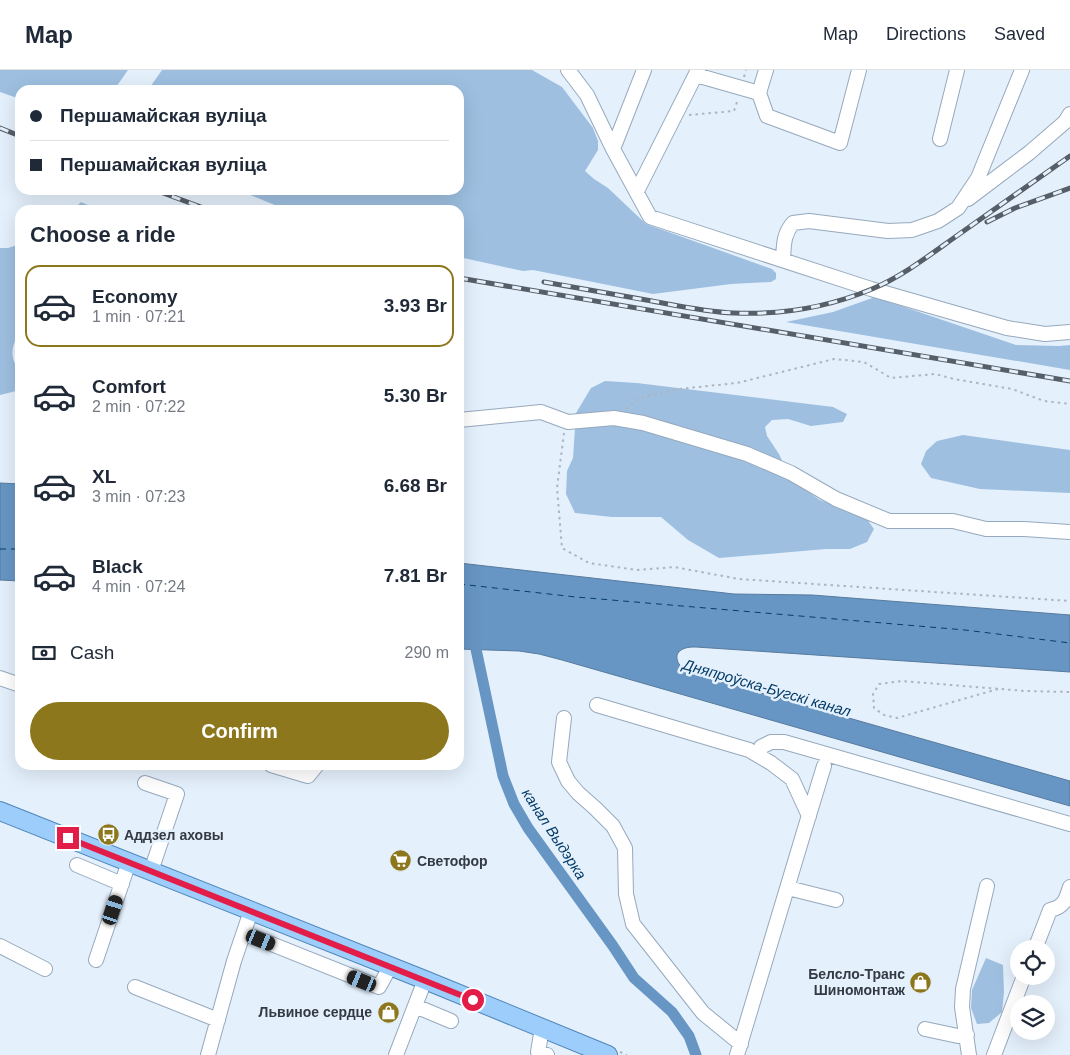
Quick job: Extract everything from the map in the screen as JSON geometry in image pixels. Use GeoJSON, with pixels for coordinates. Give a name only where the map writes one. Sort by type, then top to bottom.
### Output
{"type":"FeatureCollection","features":[{"type":"Feature","properties":{"kind":"main road"},"geometry":{"type":"LineString","coordinates":[[0,811],[608,1055]]}},
{"type":"Feature","properties":{"kind":"street"},"geometry":{"type":"LineString","coordinates":[[568,70],[586,95],[650,217],[871,289],[1007,328],[1044,334],[1070,332]]}},
{"type":"Feature","properties":{"kind":"street"},"geometry":{"type":"LineString","coordinates":[[613,149],[644,70]]}},
{"type":"Feature","properties":{"kind":"street"},"geometry":{"type":"LineString","coordinates":[[766,70],[759,92],[768,116],[840,143],[859,70]]}},
{"type":"Feature","properties":{"kind":"street"},"geometry":{"type":"LineString","coordinates":[[940,139],[957,70]]}},
{"type":"Feature","properties":{"kind":"street"},"geometry":{"type":"LineString","coordinates":[[958,208],[978,178],[1022,70]]}},
{"type":"Feature","properties":{"kind":"street"},"geometry":{"type":"LineString","coordinates":[[637,191],[697,72],[741,88],[759,92]]}},
{"type":"Feature","properties":{"kind":"street"},"geometry":{"type":"LineString","coordinates":[[783,260],[784,240],[787,231],[793,223],[809,221],[888,231],[912,230],[938,221],[958,208],[1029,153],[1065,122],[1070,114]]}},
{"type":"Feature","properties":{"kind":"street"},"geometry":{"type":"LineString","coordinates":[[464,420],[541,412],[568,422],[614,418],[643,423],[747,454],[791,473],[836,499],[889,521],[953,521],[986,528],[1070,532]]}},
{"type":"Feature","properties":{"kind":"street"},"geometry":{"type":"LineString","coordinates":[[0,678],[15,683]]}},
{"type":"Feature","properties":{"kind":"street"},"geometry":{"type":"LineString","coordinates":[[597,705],[749,750],[771,763],[792,779],[808,816]]}},
{"type":"Feature","properties":{"kind":"street"},"geometry":{"type":"LineString","coordinates":[[564,718],[559,762],[568,781],[613,826],[625,848],[626,894],[633,924],[703,1013],[739,1049],[824,766]]}},
{"type":"Feature","properties":{"kind":"street"},"geometry":{"type":"LineString","coordinates":[[760,756],[761,747],[771,742],[784,742],[1070,824]]}},
{"type":"Feature","properties":{"kind":"street"},"geometry":{"type":"LineString","coordinates":[[288,770],[308,776],[313,770]]}},
{"type":"Feature","properties":{"kind":"street"},"geometry":{"type":"LineString","coordinates":[[146,783],[177,794],[151,871]]}},
{"type":"Feature","properties":{"kind":"street"},"geometry":{"type":"LineString","coordinates":[[96,960],[129,862]]}},
{"type":"Feature","properties":{"kind":"street"},"geometry":{"type":"LineString","coordinates":[[77,865],[122,884]]}},
{"type":"Feature","properties":{"kind":"street"},"geometry":{"type":"LineString","coordinates":[[969,1055],[962,1007],[963,989],[988,886]]}},
{"type":"Feature","properties":{"kind":"street"},"geometry":{"type":"LineString","coordinates":[[1038,940],[1050,910],[1058,909],[1066,901],[1070,887]]}},
{"type":"Feature","properties":{"kind":"street"},"geometry":{"type":"LineString","coordinates":[[788,888],[836,900]]}},
{"type":"Feature","properties":{"kind":"street"},"geometry":{"type":"LineString","coordinates":[[208,1055],[234,961],[251,911]]}},
{"type":"Feature","properties":{"kind":"street"},"geometry":{"type":"LineString","coordinates":[[244,933],[379,987],[390,967]]}},
{"type":"Feature","properties":{"kind":"street"},"geometry":{"type":"LineString","coordinates":[[0,946],[46,970]]}},
{"type":"Feature","properties":{"kind":"street"},"geometry":{"type":"LineString","coordinates":[[396,1055],[425,980]]}},
{"type":"Feature","properties":{"kind":"street"},"geometry":{"type":"LineString","coordinates":[[994,1055],[1021,985]]}},
{"type":"Feature","properties":{"kind":"street"},"geometry":{"type":"LineString","coordinates":[[135,987],[218,1020]]}},
{"type":"Feature","properties":{"kind":"street"},"geometry":{"type":"LineString","coordinates":[[415,1006],[451,1021]]}},
{"type":"Feature","properties":{"kind":"street"},"geometry":{"type":"LineString","coordinates":[[542,1028],[538,1052],[547,1055]]}},
{"type":"Feature","properties":{"kind":"street"},"geometry":{"type":"LineString","coordinates":[[926,1030],[958,1036],[967,1035]]}},
{"type":"Feature","properties":{"kind":"path"},"geometry":{"type":"LineString","coordinates":[[676,113],[684,116],[734,111],[746,70]]}},
{"type":"Feature","properties":{"kind":"path"},"geometry":{"type":"LineString","coordinates":[[614,418],[639,398],[679,389],[737,383],[834,359],[864,362],[891,378],[935,374],[954,380],[1012,389],[1044,401],[1070,404]]}},
{"type":"Feature","properties":{"kind":"path"},"geometry":{"type":"LineString","coordinates":[[568,422],[564,433],[556,488],[562,548],[589,563],[637,570],[674,567],[739,579],[1070,601]]}},
{"type":"Feature","properties":{"kind":"path"},"geometry":{"type":"LineString","coordinates":[[998,689],[897,718],[884,715],[874,708],[873,694],[879,684],[902,681],[1025,691],[1070,692]]}},
{"type":"Feature","properties":{"kind":"shaded area"},"geometry":{"type":"Polygon","coordinates":[[[0,70],[128,70],[118,85],[15,85],[15,97],[0,92],[0,70]]]}},
{"type":"Feature","properties":{"kind":"shaded area"},"geometry":{"type":"Polygon","coordinates":[[[162,70],[532,70],[562,87],[593,128],[598,141],[598,150],[585,171],[608,188],[646,224],[772,269],[776,273],[776,279],[771,282],[731,284],[653,294],[533,270],[523,271],[464,258],[464,205],[275,205],[250,195],[464,195],[464,85],[152,85],[162,70]]]}},
{"type":"Feature","properties":{"kind":"shaded area"},"geometry":{"type":"Polygon","coordinates":[[[15,246],[15,342],[12,352],[15,364],[15,391],[0,395],[0,248],[15,246]]]}},
{"type":"Feature","properties":{"kind":"shaded area"},"geometry":{"type":"Polygon","coordinates":[[[875,297],[1016,345],[1070,345],[1070,370],[786,322],[833,312],[875,297]]]}},
{"type":"Feature","properties":{"kind":"shaded area"},"geometry":{"type":"Polygon","coordinates":[[[605,381],[637,383],[833,407],[847,414],[843,422],[811,426],[788,419],[772,420],[765,427],[767,436],[779,454],[791,480],[820,500],[866,518],[874,529],[867,542],[850,549],[826,549],[719,558],[688,540],[661,517],[612,517],[575,513],[566,494],[567,471],[573,458],[576,413],[591,388],[605,381]]]}},
{"type":"Feature","properties":{"kind":"shaded area"},"geometry":{"type":"Polygon","coordinates":[[[963,435],[1070,450],[1070,493],[980,489],[931,478],[921,464],[926,451],[937,441],[963,435]]]}},
{"type":"Feature","properties":{"kind":"shaded area"},"geometry":{"type":"Polygon","coordinates":[[[0,483],[15,484],[15,581],[0,580],[0,483]]]}},
{"type":"Feature","properties":{"kind":"shaded area"},"geometry":{"type":"Polygon","coordinates":[[[464,564],[734,594],[812,595],[1070,615],[1070,672],[696,647],[682,650],[678,653],[677,657],[678,663],[683,667],[713,679],[1070,781],[1070,806],[562,660],[519,651],[464,649],[464,564]]]}},
{"type":"Feature","properties":{"kind":"shaded area"},"geometry":{"type":"Polygon","coordinates":[[[986,958],[1003,965],[1004,992],[1002,1012],[989,1023],[977,1024],[971,1008],[972,990],[986,958]]]}},
{"type":"Feature","properties":{"kind":"waterway","name":"канал Выдэрка"},"geometry":{"type":"LineString","coordinates":[[473,635],[503,776],[514,804],[528,828],[634,978],[672,1012],[689,1036],[696,1055]]}},
{"type":"Feature","properties":{"kind":"ferry route"},"geometry":{"type":"LineString","coordinates":[[0,549],[15,549]]}},
{"type":"Feature","properties":{"kind":"ferry route"},"geometry":{"type":"LineString","coordinates":[[464,585],[576,597],[965,630],[1070,643]]}},
{"type":"Feature","properties":{"kind":"railway"},"geometry":{"type":"LineString","coordinates":[[0,128],[15,134]]}},
{"type":"Feature","properties":{"kind":"railway"},"geometry":{"type":"LineString","coordinates":[[544,282],[724,312],[769,313],[839,301],[872,289],[906,271],[1070,156]]}},
{"type":"Feature","properties":{"kind":"railway"},"geometry":{"type":"LineString","coordinates":[[987,222],[1015,208],[1070,188]]}},
{"type":"Feature","properties":{"kind":"railway"},"geometry":{"type":"LineString","coordinates":[[168,195],[196,205]]}},
{"type":"Feature","properties":{"kind":"railway"},"geometry":{"type":"LineString","coordinates":[[464,279],[1070,381]]}},
{"type":"Feature","properties":{"kind":"place","name":"Аддзел аховы"},"geometry":{"type":"Point","coordinates":[108,835]}},
{"type":"Feature","properties":{"kind":"place","name":"Светофор"},"geometry":{"type":"Point","coordinates":[401,861]}},
{"type":"Feature","properties":{"kind":"place","name":"Белсло-Транс Шиномонтаж"},"geometry":{"type":"Point","coordinates":[921,982]}},
{"type":"Feature","properties":{"kind":"place","name":"Львиное сердце"},"geometry":{"type":"Point","coordinates":[388,1012]}},
{"type":"Feature","properties":{"kind":"route"},"geometry":{"type":"LineString","coordinates":[[68,838],[473,1000]]}},
{"type":"Feature","properties":{"kind":"water label","name":"Дняпроўска-Бугскі канал"},"geometry":{"type":"Point","coordinates":[767,688]}}]}
